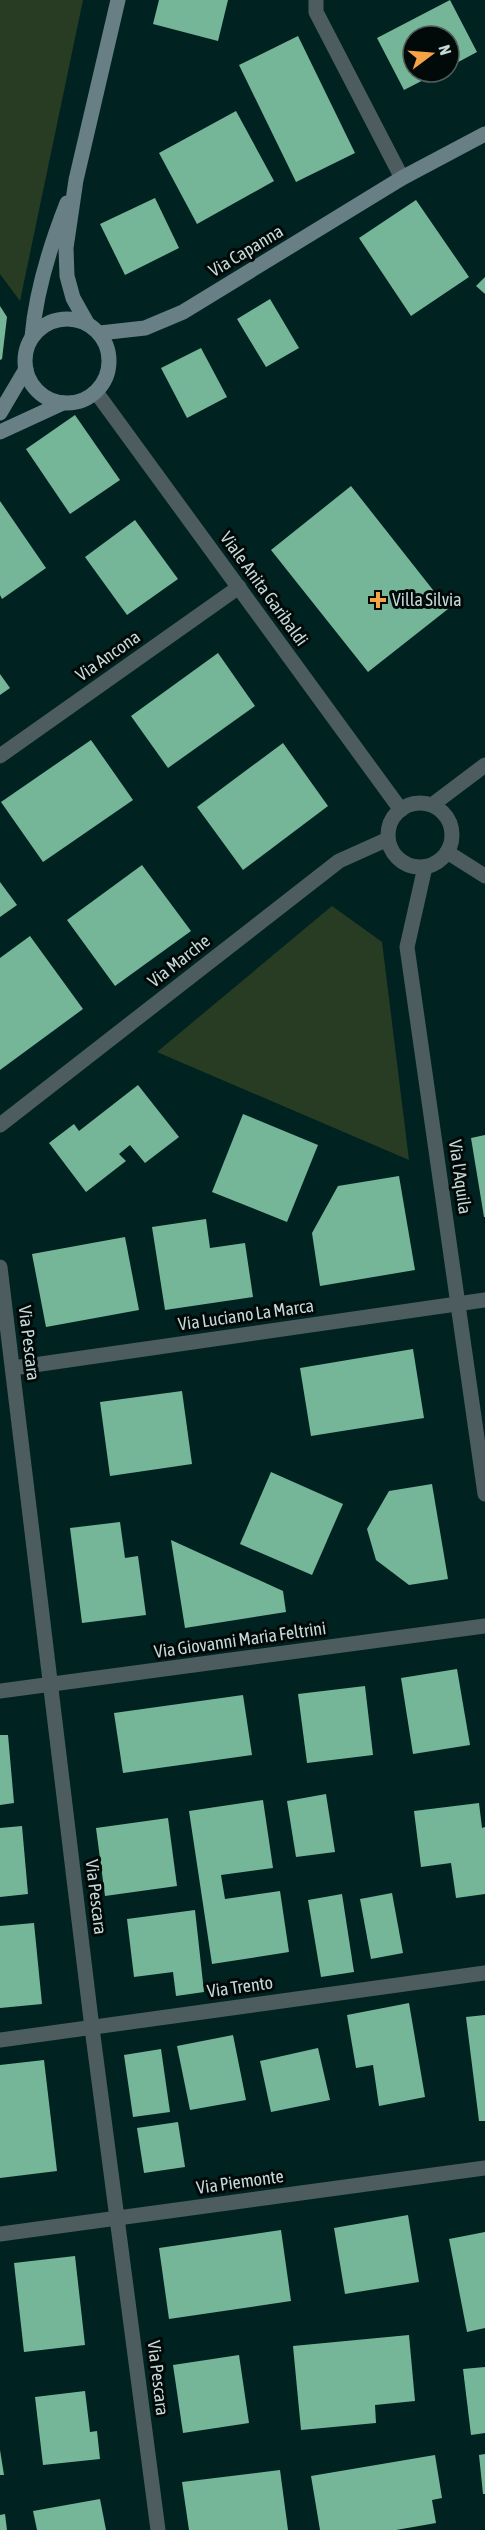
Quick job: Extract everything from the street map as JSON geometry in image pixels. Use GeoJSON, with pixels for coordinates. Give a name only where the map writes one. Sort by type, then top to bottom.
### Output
{"type":"FeatureCollection","features":[{"type":"Feature","properties":{"kind":"main road"},"geometry":{"type":"LineString","coordinates":[[87,323],[73,298],[67,276],[66,248],[75,180],[118,0]]}},
{"type":"Feature","properties":{"kind":"main road","name":"Via Capanna"},"geometry":{"type":"LineString","coordinates":[[100,333],[145,328],[183,312],[402,178],[485,134]]}},
{"type":"Feature","properties":{"kind":"main road"},"geometry":{"type":"LineString","coordinates":[[32,337],[41,328],[63,318],[87,323],[100,333],[107,345],[110,357],[109,370],[104,383],[96,392],[74,403],[63,403],[39,392],[26,369],[25,358],[32,337],[35,309],[50,245],[75,180]]}},
{"type":"Feature","properties":{"kind":"main road"},"geometry":{"type":"LineString","coordinates":[[0,413],[26,369]]}},
{"type":"Feature","properties":{"kind":"main road"},"geometry":{"type":"LineString","coordinates":[[0,432],[63,403]]}},
{"type":"Feature","properties":{"kind":"street"},"geometry":{"type":"LineString","coordinates":[[316,0],[316,12],[402,178]]}},
{"type":"Feature","properties":{"kind":"street","name":"Viale Anita Garibaldi"},"geometry":{"type":"LineString","coordinates":[[96,392],[401,810]]}},
{"type":"Feature","properties":{"kind":"street","name":"Via Ancona"},"geometry":{"type":"LineString","coordinates":[[0,756],[239,587]]}},
{"type":"Feature","properties":{"kind":"street"},"geometry":{"type":"LineString","coordinates":[[432,805],[485,765]]}},
{"type":"Feature","properties":{"kind":"street"},"geometry":{"type":"LineString","coordinates":[[411,804],[432,805],[440,810],[450,825],[451,843],[441,859],[425,867],[414,867],[405,863],[391,849],[388,839],[389,828],[401,810],[411,804]]}},
{"type":"Feature","properties":{"kind":"street","name":"Via Marche"},"geometry":{"type":"LineString","coordinates":[[0,1125],[339,861],[388,839]]}},
{"type":"Feature","properties":{"kind":"street"},"geometry":{"type":"LineString","coordinates":[[447,852],[485,876]]}},
{"type":"Feature","properties":{"kind":"street","name":"Via l'Aquila"},"geometry":{"type":"LineString","coordinates":[[425,867],[407,947],[485,1494]]}},
{"type":"Feature","properties":{"kind":"street","name":"Via Pescara"},"geometry":{"type":"LineString","coordinates":[[0,1267],[92,2028],[158,2530]]}},
{"type":"Feature","properties":{"kind":"street","name":"Via Luciano La Marca"},"geometry":{"type":"LineString","coordinates":[[13,1368],[485,1300]]}},
{"type":"Feature","properties":{"kind":"street","name":"Via Giovanni Maria Feltrini"},"geometry":{"type":"LineString","coordinates":[[0,1691],[485,1626]]}},
{"type":"Feature","properties":{"kind":"street","name":"Via Trento"},"geometry":{"type":"LineString","coordinates":[[0,2040],[485,1972]]}},
{"type":"Feature","properties":{"kind":"street","name":"Via Piemonte"},"geometry":{"type":"LineString","coordinates":[[0,2234],[485,2168]]}},
{"type":"Feature","properties":{"kind":"green space"},"geometry":{"type":"Polygon","coordinates":[[[0,0],[83,0],[20,301],[0,274],[0,0]]]}},
{"type":"Feature","properties":{"kind":"green space"},"geometry":{"type":"Polygon","coordinates":[[[332,906],[382,942],[409,1160],[157,1052],[332,906]]]}},
{"type":"Feature","properties":{"kind":"building"},"geometry":{"type":"Polygon","coordinates":[[[159,0],[228,0],[218,41],[153,24],[159,0]]]}},
{"type":"Feature","properties":{"kind":"building"},"geometry":{"type":"Polygon","coordinates":[[[450,0],[477,52],[461,61],[461,24],[404,24],[450,0]]]}},
{"type":"Feature","properties":{"kind":"building"},"geometry":{"type":"Polygon","coordinates":[[[401,26],[401,84],[416,84],[404,90],[377,38],[401,26]]]}},
{"type":"Feature","properties":{"kind":"building"},"geometry":{"type":"Polygon","coordinates":[[[298,36],[355,153],[296,182],[239,65],[298,36]]]}},
{"type":"Feature","properties":{"kind":"building"},"geometry":{"type":"Polygon","coordinates":[[[236,111],[274,181],[197,224],[159,153],[236,111]]]}},
{"type":"Feature","properties":{"kind":"building"},"geometry":{"type":"Polygon","coordinates":[[[155,198],[179,248],[125,275],[100,224],[155,198]]]}},
{"type":"Feature","properties":{"kind":"building"},"geometry":{"type":"Polygon","coordinates":[[[416,200],[469,277],[411,316],[359,238],[416,200]]]}},
{"type":"Feature","properties":{"kind":"building"},"geometry":{"type":"Polygon","coordinates":[[[485,277],[485,294],[476,286],[485,277]]]}},
{"type":"Feature","properties":{"kind":"building"},"geometry":{"type":"Polygon","coordinates":[[[270,299],[299,348],[266,367],[237,319],[270,299]]]}},
{"type":"Feature","properties":{"kind":"building"},"geometry":{"type":"Polygon","coordinates":[[[0,306],[7,317],[2,359],[0,360],[0,306]]]}},
{"type":"Feature","properties":{"kind":"building"},"geometry":{"type":"Polygon","coordinates":[[[201,348],[227,397],[187,418],[161,368],[201,348]]]}},
{"type":"Feature","properties":{"kind":"building"},"geometry":{"type":"Polygon","coordinates":[[[75,415],[120,480],[70,514],[26,449],[75,415]]]}},
{"type":"Feature","properties":{"kind":"building"},"geometry":{"type":"Polygon","coordinates":[[[351,486],[448,609],[368,672],[271,550],[351,486]]]}},
{"type":"Feature","properties":{"kind":"building"},"geometry":{"type":"Polygon","coordinates":[[[0,501],[46,568],[2,599],[0,595],[0,501]]]}},
{"type":"Feature","properties":{"kind":"building"},"geometry":{"type":"Polygon","coordinates":[[[135,520],[178,579],[127,615],[85,557],[135,520]]]}},
{"type":"Feature","properties":{"kind":"building"},"geometry":{"type":"Polygon","coordinates":[[[218,653],[255,706],[168,768],[131,716],[218,653]]]}},
{"type":"Feature","properties":{"kind":"building"},"geometry":{"type":"Polygon","coordinates":[[[0,674],[10,688],[0,695],[0,674]]]}},
{"type":"Feature","properties":{"kind":"building"},"geometry":{"type":"Polygon","coordinates":[[[91,740],[133,800],[43,862],[1,802],[91,740]]]}},
{"type":"Feature","properties":{"kind":"building"},"geometry":{"type":"Polygon","coordinates":[[[283,743],[328,806],[243,870],[197,807],[283,743]]]}},
{"type":"Feature","properties":{"kind":"building"},"geometry":{"type":"Polygon","coordinates":[[[142,865],[191,931],[115,986],[67,920],[142,865]]]}},
{"type":"Feature","properties":{"kind":"building"},"geometry":{"type":"Polygon","coordinates":[[[0,882],[17,905],[0,917],[0,882]]]}},
{"type":"Feature","properties":{"kind":"building"},"geometry":{"type":"Polygon","coordinates":[[[30,936],[83,1009],[0,1070],[0,958],[30,936]]]}},
{"type":"Feature","properties":{"kind":"building"},"geometry":{"type":"Polygon","coordinates":[[[138,1085],[179,1137],[145,1163],[130,1145],[119,1154],[126,1161],[86,1192],[49,1143],[74,1124],[79,1131],[138,1085]]]}},
{"type":"Feature","properties":{"kind":"building"},"geometry":{"type":"Polygon","coordinates":[[[243,1114],[318,1145],[287,1222],[212,1192],[243,1114]]]}},
{"type":"Feature","properties":{"kind":"building"},"geometry":{"type":"Polygon","coordinates":[[[485,1135],[485,1217],[484,1217],[471,1138],[485,1135]]]}},
{"type":"Feature","properties":{"kind":"building"},"geometry":{"type":"Polygon","coordinates":[[[399,1176],[415,1270],[320,1286],[312,1233],[338,1186],[399,1176]]]}},
{"type":"Feature","properties":{"kind":"building"},"geometry":{"type":"Polygon","coordinates":[[[206,1219],[210,1248],[245,1243],[253,1297],[165,1310],[152,1227],[206,1219]]]}},
{"type":"Feature","properties":{"kind":"building"},"geometry":{"type":"Polygon","coordinates":[[[125,1237],[139,1310],[46,1327],[32,1254],[125,1237]]]}},
{"type":"Feature","properties":{"kind":"building"},"geometry":{"type":"Polygon","coordinates":[[[413,1349],[424,1418],[311,1436],[300,1368],[413,1349]]]}},
{"type":"Feature","properties":{"kind":"building"},"geometry":{"type":"Polygon","coordinates":[[[182,1391],[192,1464],[110,1476],[100,1402],[182,1391]]]}},
{"type":"Feature","properties":{"kind":"building"},"geometry":{"type":"Polygon","coordinates":[[[271,1472],[343,1504],[312,1575],[240,1544],[271,1472]]]}},
{"type":"Feature","properties":{"kind":"building"},"geometry":{"type":"Polygon","coordinates":[[[432,1484],[448,1579],[409,1585],[376,1560],[367,1529],[389,1491],[432,1484]]]}},
{"type":"Feature","properties":{"kind":"building"},"geometry":{"type":"Polygon","coordinates":[[[120,1522],[125,1558],[138,1556],[146,1615],[82,1623],[70,1528],[120,1522]]]}},
{"type":"Feature","properties":{"kind":"building"},"geometry":{"type":"Polygon","coordinates":[[[171,1540],[283,1591],[286,1612],[185,1628],[171,1540]]]}},
{"type":"Feature","properties":{"kind":"building"},"geometry":{"type":"Polygon","coordinates":[[[457,1669],[470,1745],[413,1754],[401,1678],[457,1669]]]}},
{"type":"Feature","properties":{"kind":"building"},"geometry":{"type":"Polygon","coordinates":[[[365,1686],[373,1755],[307,1763],[298,1694],[365,1686]]]}},
{"type":"Feature","properties":{"kind":"building"},"geometry":{"type":"Polygon","coordinates":[[[243,1695],[252,1755],[123,1773],[114,1713],[243,1695]]]}},
{"type":"Feature","properties":{"kind":"building"},"geometry":{"type":"Polygon","coordinates":[[[0,1735],[8,1735],[14,1803],[0,1805],[0,1735]]]}},
{"type":"Feature","properties":{"kind":"building"},"geometry":{"type":"Polygon","coordinates":[[[326,1794],[335,1852],[296,1857],[287,1801],[326,1794]]]}},
{"type":"Feature","properties":{"kind":"building"},"geometry":{"type":"Polygon","coordinates":[[[263,1800],[273,1868],[221,1875],[225,1899],[280,1891],[289,1952],[212,1964],[189,1811],[263,1800]]]}},
{"type":"Feature","properties":{"kind":"building"},"geometry":{"type":"Polygon","coordinates":[[[479,1803],[482,1828],[485,1827],[485,1894],[456,1898],[451,1863],[421,1867],[414,1811],[479,1803]]]}},
{"type":"Feature","properties":{"kind":"building"},"geometry":{"type":"Polygon","coordinates":[[[168,1818],[177,1886],[105,1896],[96,1828],[168,1818]]]}},
{"type":"Feature","properties":{"kind":"building"},"geometry":{"type":"Polygon","coordinates":[[[22,1826],[28,1894],[0,1897],[0,1828],[22,1826]]]}},
{"type":"Feature","properties":{"kind":"building"},"geometry":{"type":"Polygon","coordinates":[[[392,1893],[403,1953],[371,1959],[360,1899],[392,1893]]]}},
{"type":"Feature","properties":{"kind":"building"},"geometry":{"type":"Polygon","coordinates":[[[342,1894],[354,1972],[321,1977],[308,1900],[342,1894]]]}},
{"type":"Feature","properties":{"kind":"building"},"geometry":{"type":"Polygon","coordinates":[[[195,1910],[204,1992],[176,1996],[173,1972],[134,1977],[127,1919],[195,1910]]]}},
{"type":"Feature","properties":{"kind":"building"},"geometry":{"type":"Polygon","coordinates":[[[34,1923],[42,2004],[0,2008],[0,1926],[34,1923]]]}},
{"type":"Feature","properties":{"kind":"building"},"geometry":{"type":"Polygon","coordinates":[[[409,2003],[425,2097],[379,2106],[373,2065],[356,2068],[347,2015],[409,2003]]]}},
{"type":"Feature","properties":{"kind":"building"},"geometry":{"type":"Polygon","coordinates":[[[485,2015],[485,2121],[479,2121],[466,2017],[485,2015]]]}},
{"type":"Feature","properties":{"kind":"building"},"geometry":{"type":"Polygon","coordinates":[[[233,2035],[246,2100],[190,2110],[177,2046],[233,2035]]]}},
{"type":"Feature","properties":{"kind":"building"},"geometry":{"type":"Polygon","coordinates":[[[318,2048],[330,2100],[271,2112],[260,2061],[318,2048]]]}},
{"type":"Feature","properties":{"kind":"building"},"geometry":{"type":"Polygon","coordinates":[[[161,2049],[170,2112],[133,2117],[124,2055],[161,2049]]]}},
{"type":"Feature","properties":{"kind":"building"},"geometry":{"type":"Polygon","coordinates":[[[44,2060],[57,2171],[0,2178],[0,2065],[44,2060]]]}},
{"type":"Feature","properties":{"kind":"building"},"geometry":{"type":"Polygon","coordinates":[[[178,2122],[185,2167],[144,2173],[137,2128],[178,2122]]]}},
{"type":"Feature","properties":{"kind":"building"},"geometry":{"type":"Polygon","coordinates":[[[408,2215],[419,2282],[345,2294],[334,2228],[408,2215]]]}},
{"type":"Feature","properties":{"kind":"building"},"geometry":{"type":"Polygon","coordinates":[[[281,2230],[291,2301],[169,2319],[159,2248],[281,2230]]]}},
{"type":"Feature","properties":{"kind":"building"},"geometry":{"type":"Polygon","coordinates":[[[485,2232],[485,2328],[467,2332],[449,2239],[485,2232]]]}},
{"type":"Feature","properties":{"kind":"building"},"geometry":{"type":"Polygon","coordinates":[[[75,2256],[85,2345],[24,2352],[14,2263],[75,2256]]]}},
{"type":"Feature","properties":{"kind":"building"},"geometry":{"type":"Polygon","coordinates":[[[409,2335],[415,2401],[375,2405],[376,2423],[301,2430],[293,2346],[409,2335]]]}},
{"type":"Feature","properties":{"kind":"building"},"geometry":{"type":"Polygon","coordinates":[[[239,2355],[249,2423],[183,2433],[173,2365],[239,2355]]]}},
{"type":"Feature","properties":{"kind":"building"},"geometry":{"type":"Polygon","coordinates":[[[485,2367],[485,2433],[471,2435],[463,2369],[485,2367]]]}},
{"type":"Feature","properties":{"kind":"building"},"geometry":{"type":"Polygon","coordinates":[[[85,2391],[90,2432],[97,2431],[100,2459],[43,2465],[35,2397],[85,2391]]]}},
{"type":"Feature","properties":{"kind":"building"},"geometry":{"type":"Polygon","coordinates":[[[0,2450],[4,2475],[0,2475],[0,2450]]]}},
{"type":"Feature","properties":{"kind":"building"},"geometry":{"type":"Polygon","coordinates":[[[485,2454],[485,2494],[483,2494],[479,2455],[485,2454]]]}},
{"type":"Feature","properties":{"kind":"building"},"geometry":{"type":"Polygon","coordinates":[[[435,2455],[442,2498],[432,2500],[436,2523],[396,2530],[320,2530],[311,2476],[435,2455]]]}},
{"type":"Feature","properties":{"kind":"building"},"geometry":{"type":"Polygon","coordinates":[[[280,2470],[288,2530],[189,2530],[182,2482],[280,2470]]]}},
{"type":"Feature","properties":{"kind":"building"},"geometry":{"type":"Polygon","coordinates":[[[100,2499],[106,2530],[37,2530],[33,2511],[100,2499]]]}},
{"type":"Feature","properties":{"kind":"building"},"geometry":{"type":"Polygon","coordinates":[[[5,2514],[7,2530],[0,2530],[0,2515],[5,2514]]]}},
{"type":"Feature","properties":{"kind":"place","name":"Villa Silvia"},"geometry":{"type":"Point","coordinates":[378,600]}}]}
